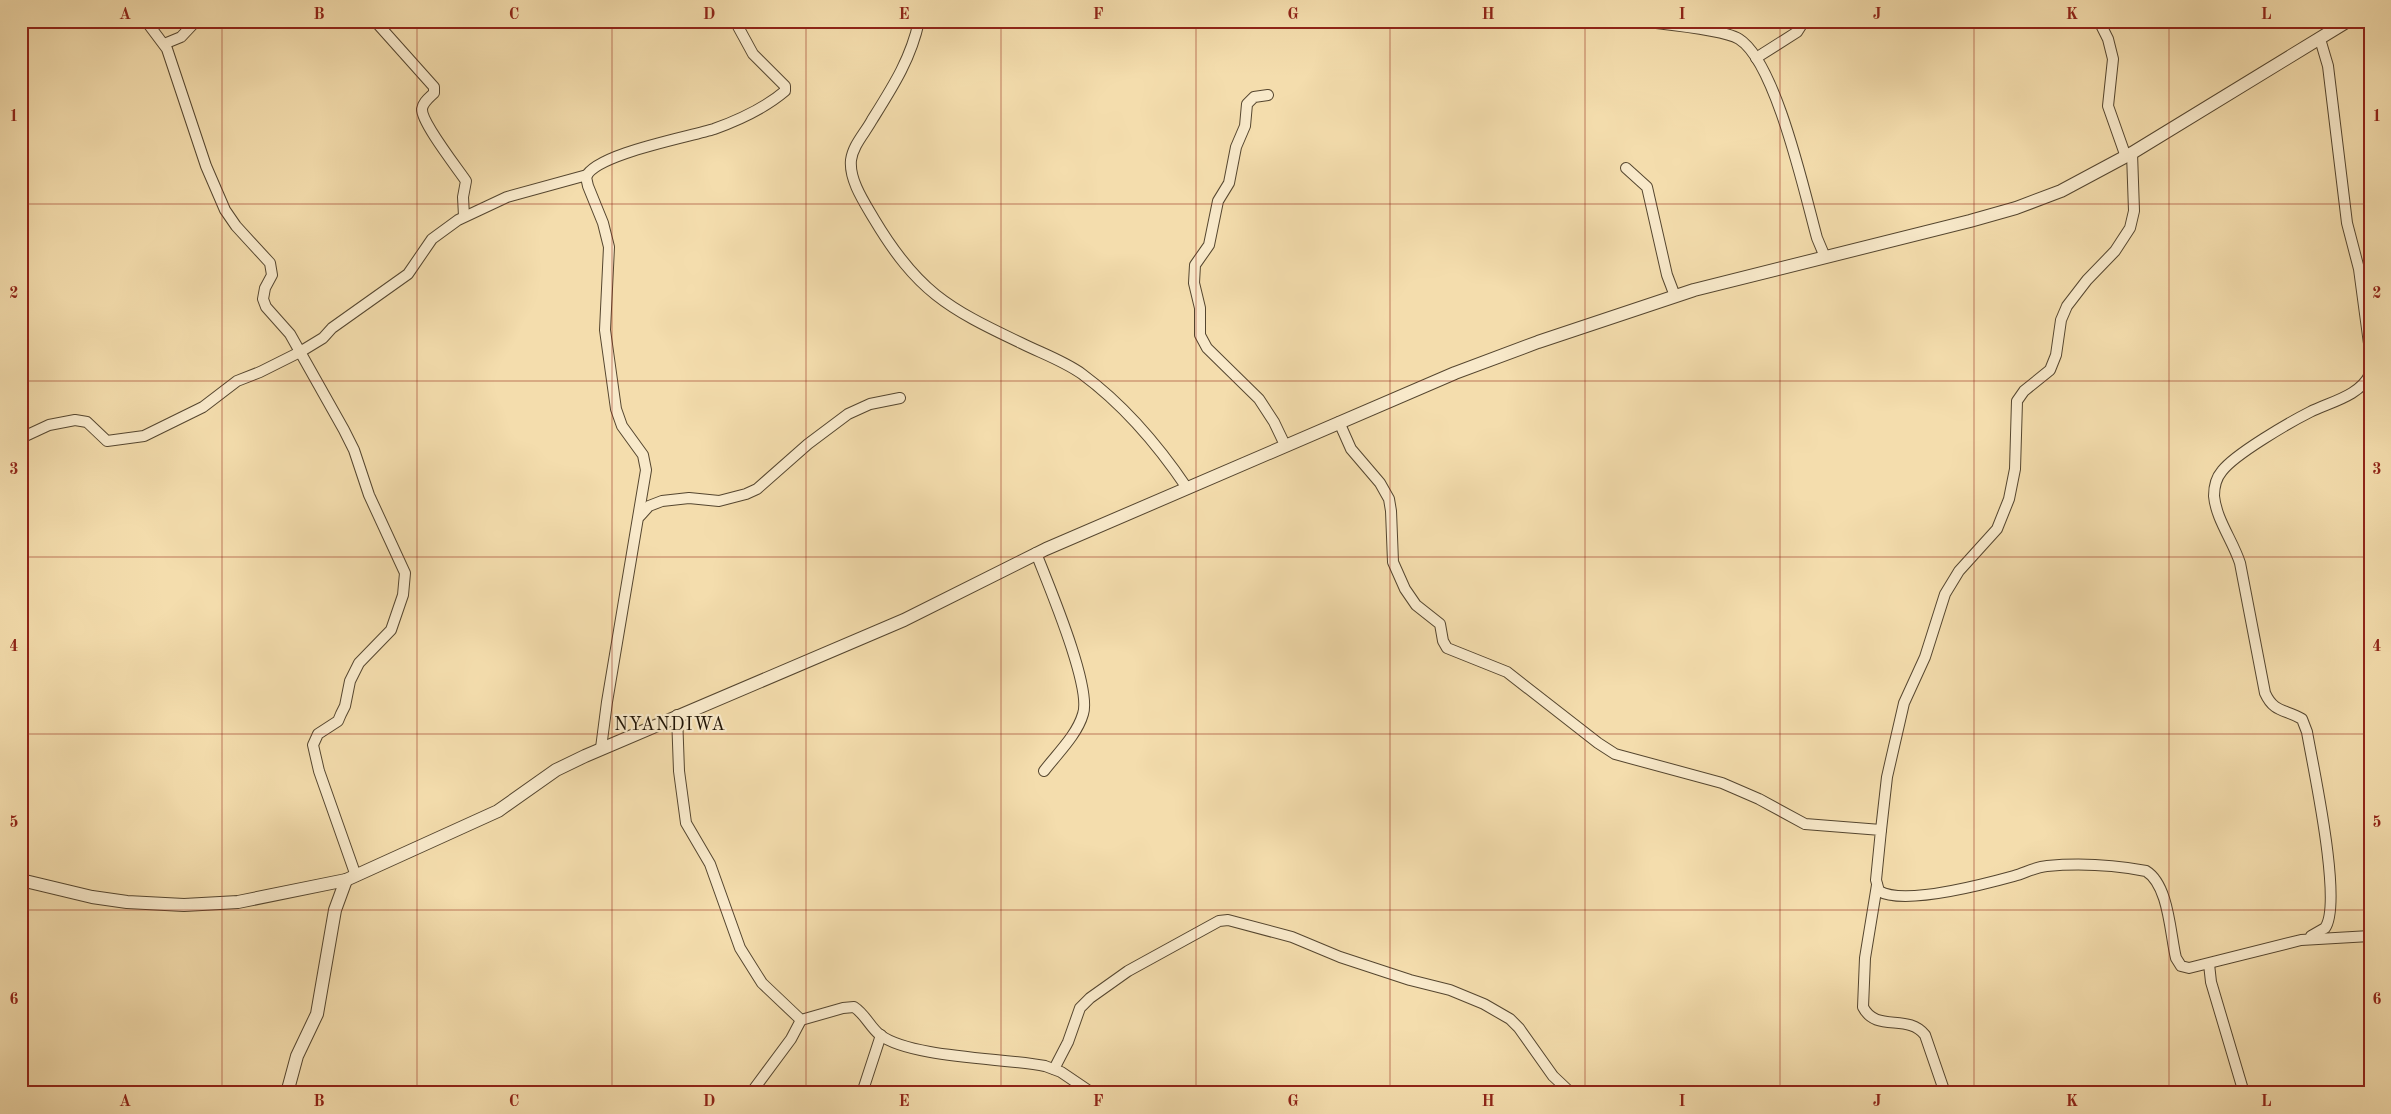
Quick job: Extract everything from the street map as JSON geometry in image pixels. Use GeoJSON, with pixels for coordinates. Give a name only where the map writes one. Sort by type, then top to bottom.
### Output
{"type":"FeatureCollection","features":[{"type":"Feature","properties":{"kind":"street"},"geometry":{"type":"LineString","coordinates":[[146,21],[164,44],[184,96],[206,166],[225,210],[236,226],[270,263],[272,275],[263,299],[266,307],[290,334],[354,450],[369,495],[404,574],[403,595],[391,630],[359,663],[350,681],[346,706],[338,721],[318,734],[313,745],[351,878],[335,910],[317,1014],[297,1056],[286,1093]]}},
{"type":"Feature","properties":{"kind":"street"},"geometry":{"type":"LineString","coordinates":[[164,44],[181,37],[196,21]]}},
{"type":"Feature","properties":{"kind":"street"},"geometry":{"type":"LineString","coordinates":[[375,21],[434,87],[434,93],[425,102],[423,114],[443,150],[466,181],[463,197],[464,216]]}},
{"type":"Feature","properties":{"kind":"street"},"geometry":{"type":"LineString","coordinates":[[21,438],[48,425],[75,420],[87,422],[107,442],[144,436],[202,407],[238,381],[300,352],[408,274],[432,239],[464,216],[507,197],[587,175],[593,168],[617,157],[715,128],[760,108],[786,91],[785,86],[753,54],[735,21]]}},
{"type":"Feature","properties":{"kind":"street"},"geometry":{"type":"LineString","coordinates":[[918,21],[910,53],[899,77],[853,152],[851,167],[853,177],[866,205],[901,260],[930,292],[954,310],[1081,373],[1111,397],[1144,432],[1169,462],[1187,488]]}},
{"type":"Feature","properties":{"kind":"street"},"geometry":{"type":"LineString","coordinates":[[1639,21],[1733,36],[1740,39],[1756,58],[1776,96],[1817,238],[1825,257]]}},
{"type":"Feature","properties":{"kind":"street"},"geometry":{"type":"LineString","coordinates":[[1756,58],[1797,32],[1804,21]]}},
{"type":"Feature","properties":{"kind":"street"},"geometry":{"type":"LineString","coordinates":[[1945,1093],[1925,1035],[1920,1029],[1913,1024],[1873,1018],[1867,1014],[1863,1007],[1865,958],[1877,885],[1887,778],[1902,711],[1908,692],[1928,650],[1945,594],[1959,571],[1997,529],[2009,499],[2015,469],[2017,400],[2024,391],[2050,370],[2056,355],[2060,320],[2066,306],[2087,280],[2115,251],[2130,228],[2134,210],[2129,155],[2108,106],[2113,59],[2108,39],[2099,21]]}},
{"type":"Feature","properties":{"kind":"street"},"geometry":{"type":"LineString","coordinates":[[21,880],[92,897],[184,905],[238,902],[351,878],[498,810],[556,770],[601,748],[904,620],[1036,553],[1285,445],[1474,366],[1675,296],[2016,208],[2079,183],[2129,155],[2348,21]]}},
{"type":"Feature","properties":{"kind":"street"},"geometry":{"type":"LineString","coordinates":[[2320,39],[2328,66],[2347,223],[2359,269],[2370,352]]}},
{"type":"Feature","properties":{"kind":"street"},"geometry":{"type":"LineString","coordinates":[[1268,95],[1254,97],[1247,104],[1245,126],[1236,146],[1229,183],[1218,201],[1210,245],[1195,265],[1194,283],[1200,308],[1200,335],[1207,348],[1259,399],[1274,422],[1285,445]]}},
{"type":"Feature","properties":{"kind":"street"},"geometry":{"type":"LineString","coordinates":[[1626,168],[1647,187],[1667,275],[1675,296]]}},
{"type":"Feature","properties":{"kind":"street"},"geometry":{"type":"LineString","coordinates":[[587,175],[588,186],[604,222],[609,247],[605,330],[616,410],[622,426],[642,454],[646,470],[601,748]]}},
{"type":"Feature","properties":{"kind":"street"},"geometry":{"type":"LineString","coordinates":[[2301,940],[2325,928],[2330,914],[2326,847],[2307,732],[2302,719],[2277,709],[2269,702],[2265,692],[2240,563],[2233,542],[2218,512],[2215,486],[2220,472],[2238,457],[2300,418],[2356,390],[2367,380],[2370,374]]}},
{"type":"Feature","properties":{"kind":"street"},"geometry":{"type":"LineString","coordinates":[[638,518],[646,508],[662,501],[689,498],[719,501],[752,492],[848,414],[870,404],[900,398]]}},
{"type":"Feature","properties":{"kind":"street"},"geometry":{"type":"LineString","coordinates":[[1339,422],[1351,449],[1380,483],[1389,499],[1392,511],[1392,562],[1405,589],[1416,605],[1440,624],[1443,641],[1447,648],[1507,672],[1598,743],[1615,754],[1722,783],[1759,799],[1805,824],[1881,830]]}},
{"type":"Feature","properties":{"kind":"street"},"geometry":{"type":"LineString","coordinates":[[1036,553],[1072,651],[1085,694],[1085,708],[1081,721],[1044,771]]}},
{"type":"Feature","properties":{"kind":"street"},"geometry":{"type":"LineString","coordinates":[[678,715],[679,771],[686,823],[710,864],[734,936],[744,954],[769,991],[801,1020]]}},
{"type":"Feature","properties":{"kind":"street"},"geometry":{"type":"LineString","coordinates":[[1877,885],[1879,891],[1890,895],[1914,896],[1993,882],[2045,866],[2090,865],[2146,871],[2153,875],[2161,891],[2176,958],[2182,966],[2189,968],[2209,964],[2249,951],[2301,940],[2370,936]]}},
{"type":"Feature","properties":{"kind":"street"},"geometry":{"type":"LineString","coordinates":[[1054,1069],[1068,1042],[1080,1008],[1090,998],[1128,971],[1219,921],[1228,920],[1292,938],[1340,957],[1401,977],[1450,990],[1484,1004],[1510,1019],[1519,1028],[1553,1076],[1571,1093]]}},
{"type":"Feature","properties":{"kind":"street"},"geometry":{"type":"LineString","coordinates":[[2209,964],[2211,982],[2244,1093]]}},
{"type":"Feature","properties":{"kind":"street"},"geometry":{"type":"LineString","coordinates":[[751,1093],[791,1039],[801,1020],[842,1008],[854,1007],[881,1035],[924,1050],[1032,1064],[1054,1069],[1092,1093]]}},
{"type":"Feature","properties":{"kind":"street"},"geometry":{"type":"LineString","coordinates":[[862,1093],[881,1035]]}},
{"type":"Feature","properties":{"kind":"district","name":"NYANDIWA"},"geometry":{"type":"Point","coordinates":[670,725]}}]}
